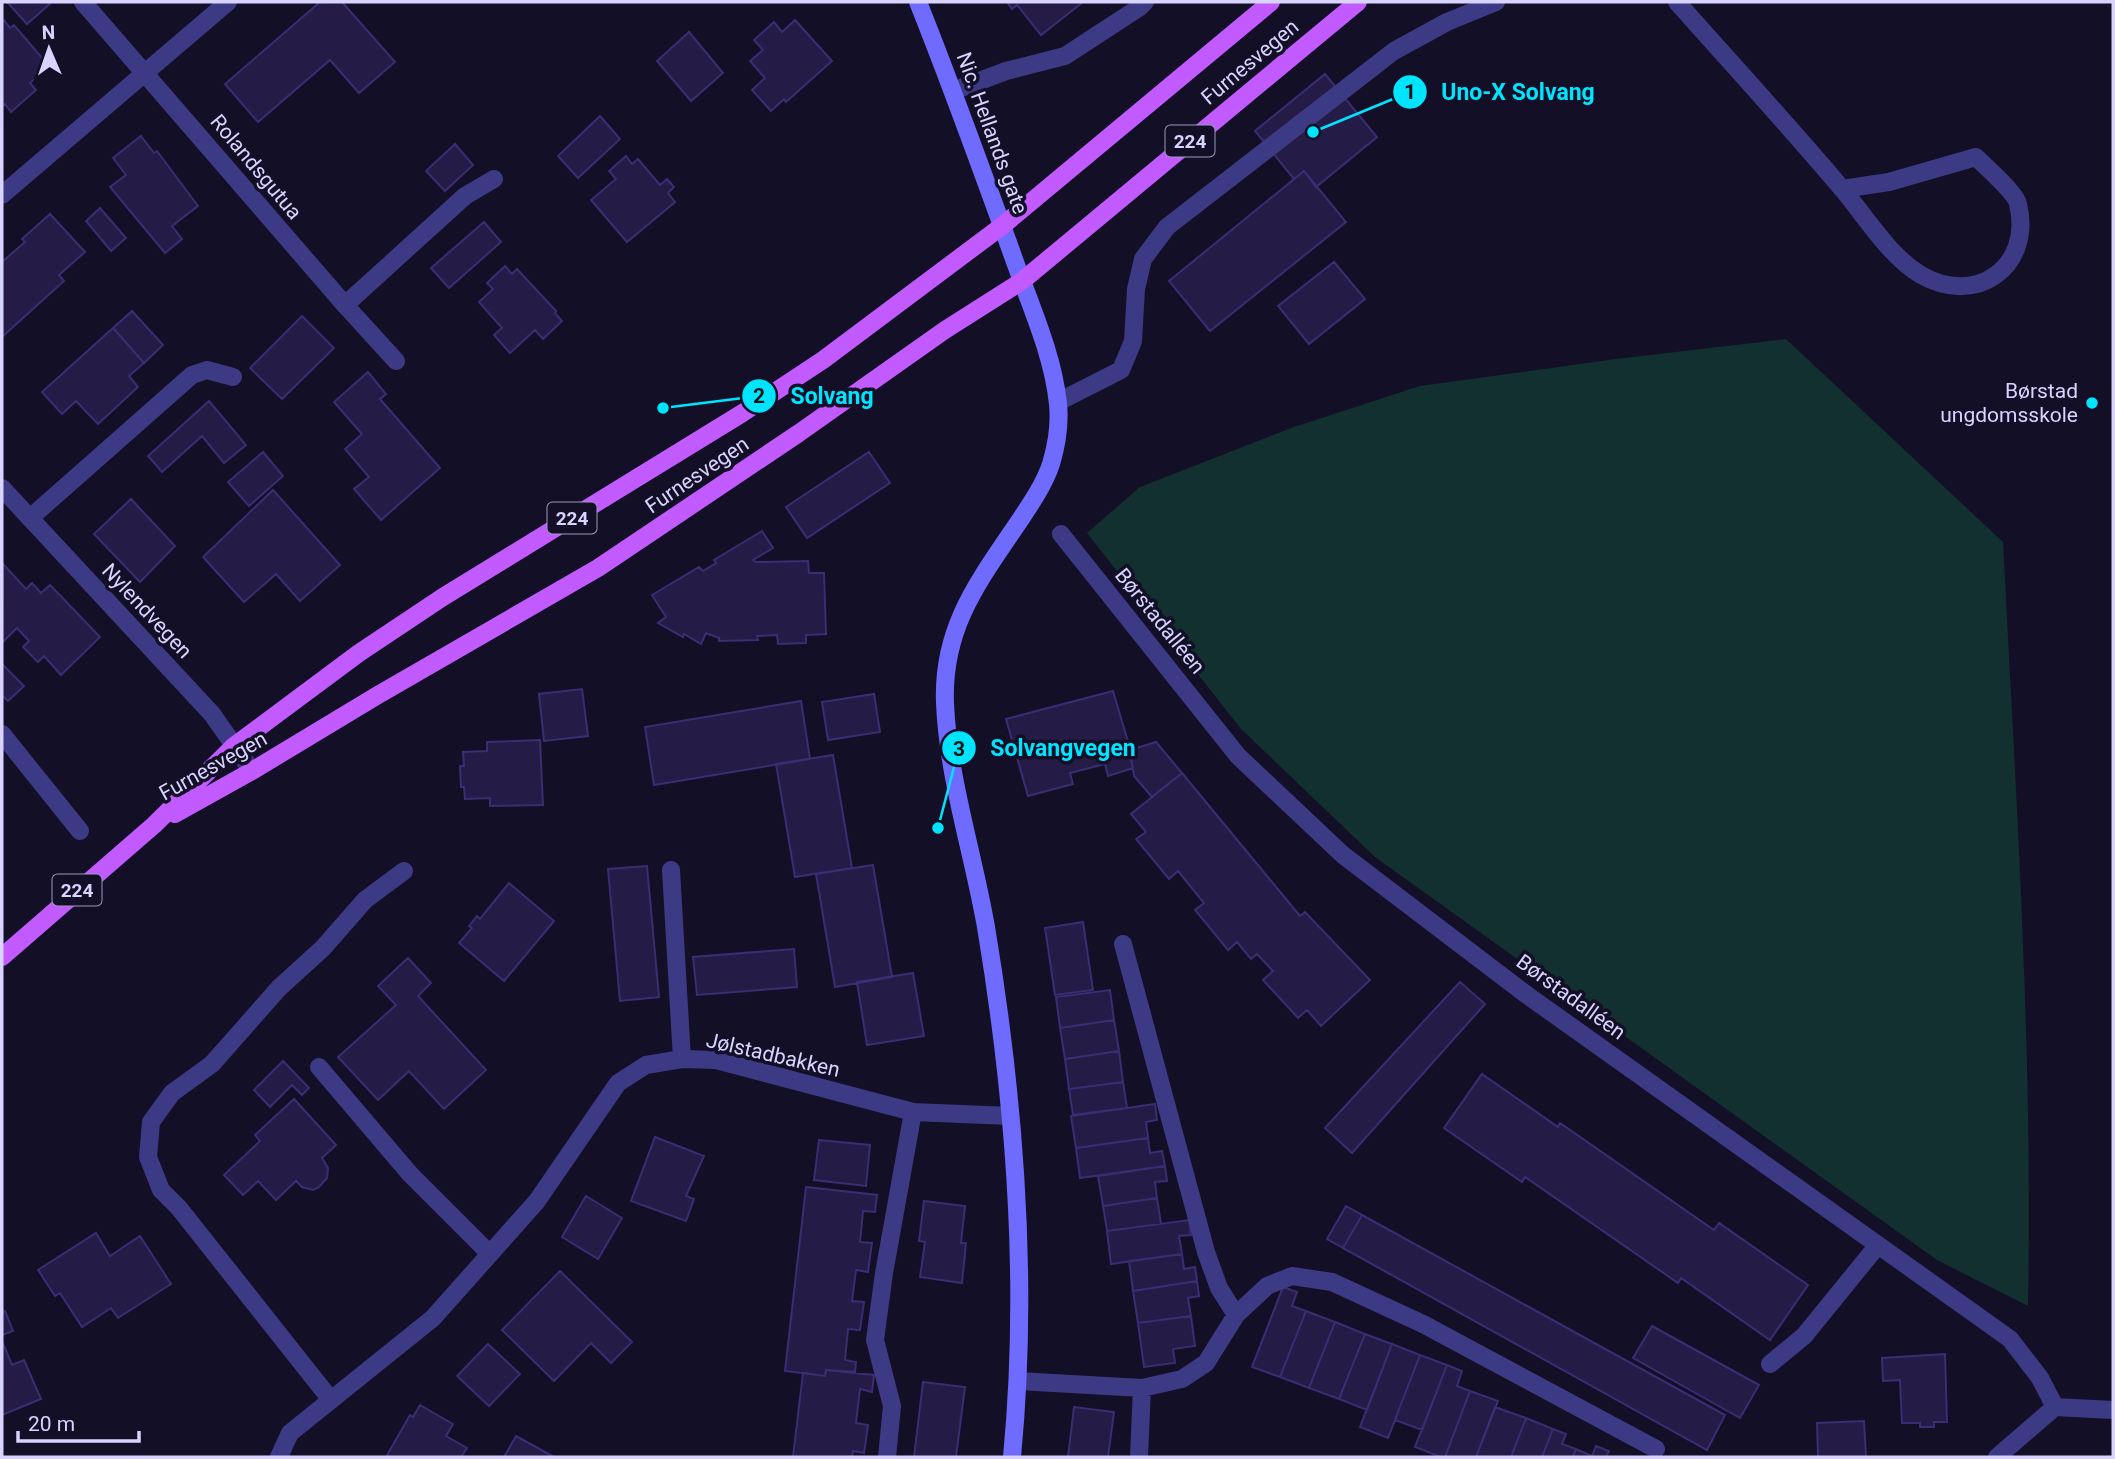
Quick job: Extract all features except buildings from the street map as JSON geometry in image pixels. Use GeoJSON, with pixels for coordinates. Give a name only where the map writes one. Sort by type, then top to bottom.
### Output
{"type":"FeatureCollection","features":[{"type":"Feature","properties":{"kind":"main road","name":"Nic. Hellands gate"},"geometry":{"type":"LineString","coordinates":[[918,2],[1041,333],[1058,402],[1059,429],[1050,467],[1033,500],[971,594],[953,636],[947,663],[945,699],[948,748],[985,924],[1010,1116],[1021,1332],[1012,1457]]}},
{"type":"Feature","properties":{"kind":"main road","name":"Furnesvegen"},"geometry":{"type":"LineString","coordinates":[[2,957],[154,825],[234,746],[359,653],[443,597],[741,414],[823,360],[1002,226],[1271,2]]}},
{"type":"Feature","properties":{"kind":"main road","name":"Furnesvegen"},"geometry":{"type":"LineString","coordinates":[[154,825],[252,771],[377,695],[598,568],[799,433],[945,330],[1022,281],[1358,2]]}},
{"type":"Feature","properties":{"kind":"street","name":"Rolandsgutua"},"geometry":{"type":"LineString","coordinates":[[83,2],[396,361]]}},
{"type":"Feature","properties":{"kind":"street"},"geometry":{"type":"LineString","coordinates":[[2,195],[228,2]]}},
{"type":"Feature","properties":{"kind":"street"},"geometry":{"type":"LineString","coordinates":[[953,91],[1006,71],[1065,56],[1145,2]]}},
{"type":"Feature","properties":{"kind":"street"},"geometry":{"type":"LineString","coordinates":[[1058,402],[1121,370],[1133,341],[1136,289],[1143,259],[1167,227],[1394,51],[1447,22],[1496,2]]}},
{"type":"Feature","properties":{"kind":"street"},"geometry":{"type":"LineString","coordinates":[[1677,2],[1842,189],[1899,258],[1920,275],[1943,286],[1969,288],[1998,276],[2021,240],[2018,201],[1976,158],[1889,182],[1842,189]]}},
{"type":"Feature","properties":{"kind":"street"},"geometry":{"type":"LineString","coordinates":[[345,305],[465,196],[494,179]]}},
{"type":"Feature","properties":{"kind":"street"},"geometry":{"type":"LineString","coordinates":[[30,518],[192,375],[207,370],[233,377]]}},
{"type":"Feature","properties":{"kind":"street","name":"Nylendvegen"},"geometry":{"type":"LineString","coordinates":[[2,488],[212,715],[252,771]]}},
{"type":"Feature","properties":{"kind":"street","name":"Børstadalléen"},"geometry":{"type":"LineString","coordinates":[[1061,534],[1238,756],[1343,855],[1527,995],[2010,1339],[2040,1378],[2055,1407]]}},
{"type":"Feature","properties":{"kind":"street"},"geometry":{"type":"LineString","coordinates":[[2,734],[80,831]]}},
{"type":"Feature","properties":{"kind":"street"},"geometry":{"type":"LineString","coordinates":[[671,870],[682,1059]]}},
{"type":"Feature","properties":{"kind":"street"},"geometry":{"type":"LineString","coordinates":[[331,1400],[161,1189],[148,1157],[151,1122],[172,1093],[212,1064],[279,988],[323,948],[365,900],[404,871]]}},
{"type":"Feature","properties":{"kind":"street"},"geometry":{"type":"LineString","coordinates":[[1123,944],[1206,1252],[1219,1288],[1236,1315]]}},
{"type":"Feature","properties":{"kind":"street","name":"Jølstadbakken"},"geometry":{"type":"LineString","coordinates":[[279,1457],[290,1433],[433,1318],[537,1201],[618,1083],[646,1065],[682,1059],[716,1060],[913,1112],[1010,1116]]}},
{"type":"Feature","properties":{"kind":"street"},"geometry":{"type":"LineString","coordinates":[[318,1067],[410,1174],[490,1254]]}},
{"type":"Feature","properties":{"kind":"street"},"geometry":{"type":"LineString","coordinates":[[887,1457],[892,1406],[875,1340],[884,1273],[913,1112]]}},
{"type":"Feature","properties":{"kind":"street"},"geometry":{"type":"LineString","coordinates":[[1770,1364],[1804,1336],[1878,1245]]}},
{"type":"Feature","properties":{"kind":"street"},"geometry":{"type":"LineString","coordinates":[[1018,1381],[1142,1388],[1182,1380],[1206,1363],[1236,1315],[1266,1286],[1292,1276],[1332,1282],[1423,1324],[1656,1449]]}},
{"type":"Feature","properties":{"kind":"street"},"geometry":{"type":"LineString","coordinates":[[1139,1457],[1142,1388]]}},
{"type":"Feature","properties":{"kind":"street"},"geometry":{"type":"LineString","coordinates":[[1997,1457],[2055,1407],[2113,1410]]}},
{"type":"Feature","properties":{"kind":"green space"},"geometry":{"type":"Polygon","coordinates":[[[1786,339],[2003,542],[2026,1019],[2028,1306],[1937,1260],[1375,857],[1241,729],[1087,533],[1140,487],[1291,428],[1420,386],[1786,339]]]}},
{"type":"Feature","properties":{"kind":"place","name":"Uno-X Solvang"},"geometry":{"type":"Point","coordinates":[1313,132]}},
{"type":"Feature","properties":{"kind":"place","name":"Børstad ungdomsskole"},"geometry":{"type":"Point","coordinates":[2092,403]}},
{"type":"Feature","properties":{"kind":"place","name":"Solvang"},"geometry":{"type":"Point","coordinates":[663,408]}},
{"type":"Feature","properties":{"kind":"place","name":"Solvangvegen"},"geometry":{"type":"Point","coordinates":[938,828]}}]}
